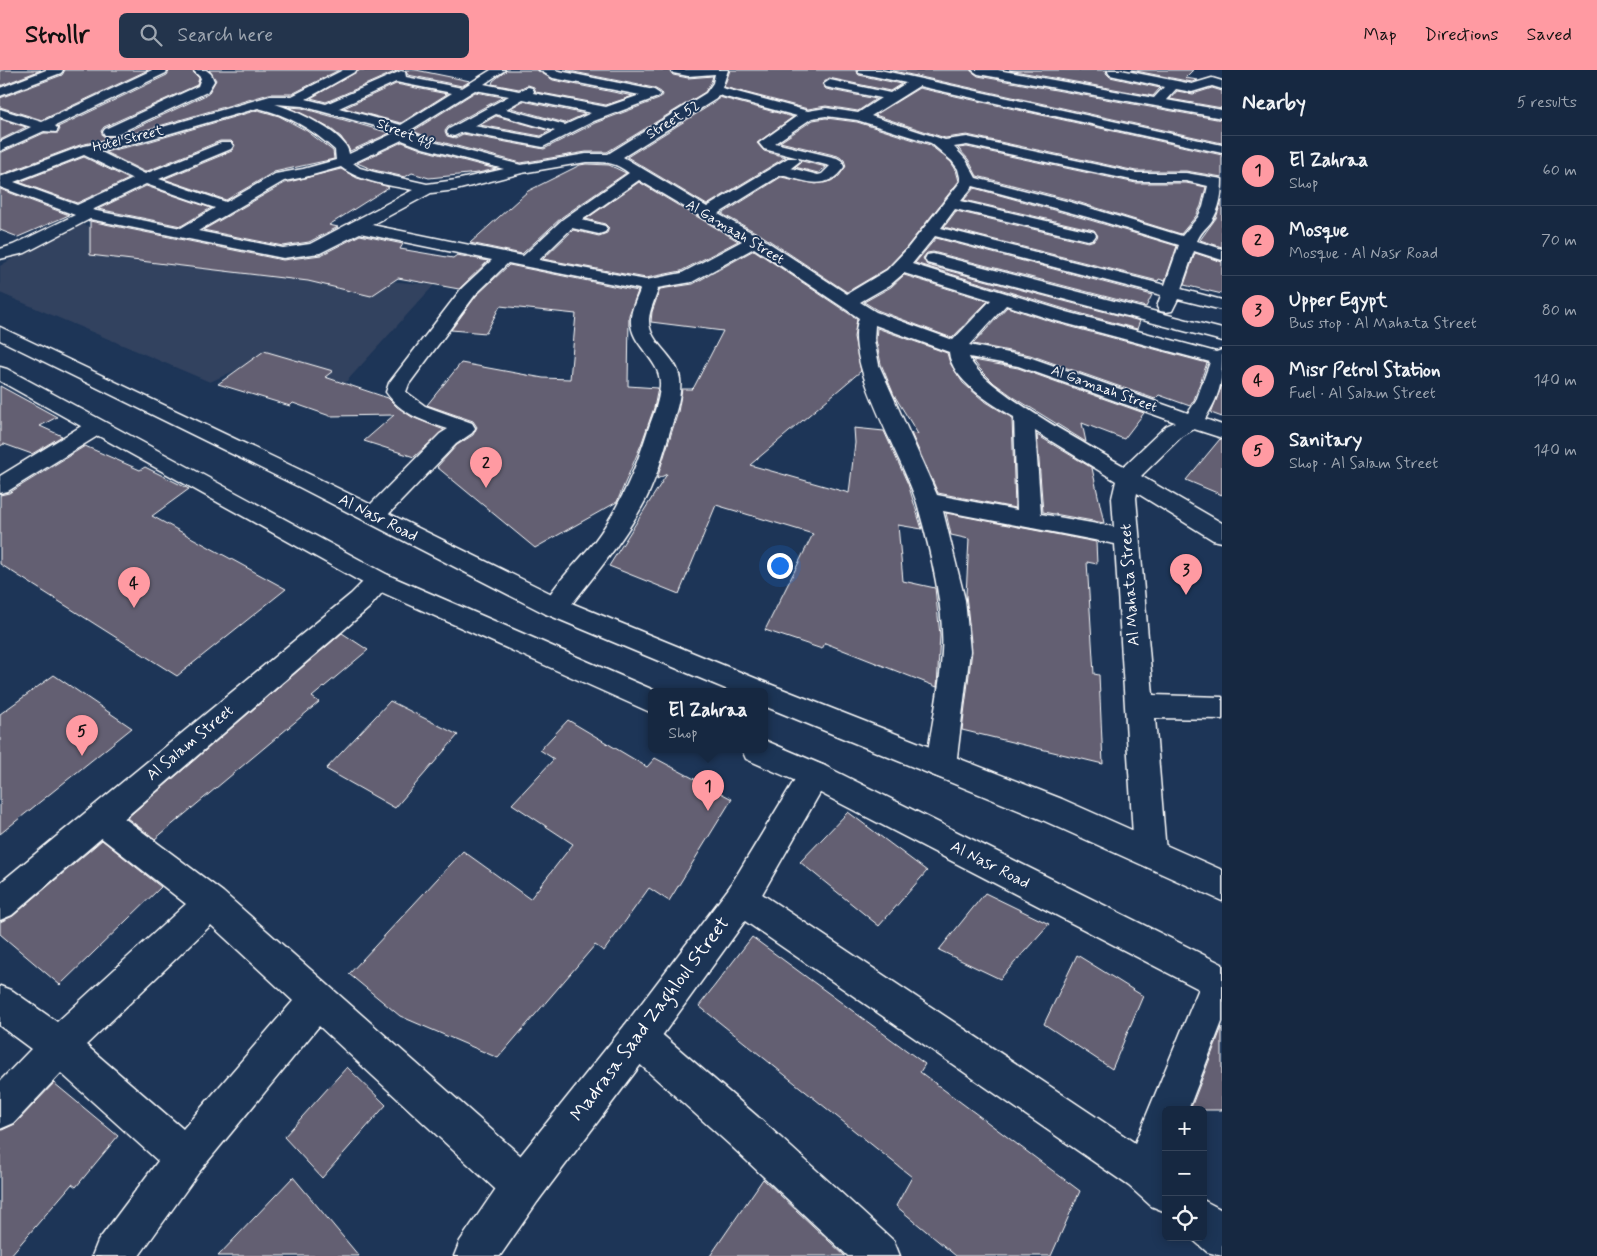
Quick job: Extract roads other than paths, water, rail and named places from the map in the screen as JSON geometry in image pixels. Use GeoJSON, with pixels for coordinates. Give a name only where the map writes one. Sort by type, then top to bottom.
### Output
{"type":"FeatureCollection","features":[{"type":"Feature","properties":{"kind":"street"},"geometry":{"type":"LineString","coordinates":[[0,92],[57,70]]}},
{"type":"Feature","properties":{"kind":"street"},"geometry":{"type":"LineString","coordinates":[[0,147],[112,92],[162,70]]}},
{"type":"Feature","properties":{"kind":"street"},"geometry":{"type":"LineString","coordinates":[[89,144],[203,89],[208,81],[207,77],[199,70]]}},
{"type":"Feature","properties":{"kind":"street"},"geometry":{"type":"LineString","coordinates":[[294,100],[352,70]]}},
{"type":"Feature","properties":{"kind":"street"},"geometry":{"type":"LineString","coordinates":[[183,233],[280,177],[306,173],[343,162],[402,132],[499,70]]}},
{"type":"Feature","properties":{"kind":"street"},"geometry":{"type":"LineString","coordinates":[[528,119],[601,70]]}},
{"type":"Feature","properties":{"kind":"street"},"geometry":{"type":"LineString","coordinates":[[677,70],[697,72],[722,70]]}},
{"type":"Feature","properties":{"kind":"street","name":"Street 52"},"geometry":{"type":"LineString","coordinates":[[611,158],[711,96],[716,90],[722,70]]}},
{"type":"Feature","properties":{"kind":"street"},"geometry":{"type":"LineString","coordinates":[[851,88],[869,71],[918,80],[1222,149]]}},
{"type":"Feature","properties":{"kind":"street"},"geometry":{"type":"LineString","coordinates":[[987,71],[1019,73],[1218,113],[1166,177]]}},
{"type":"Feature","properties":{"kind":"street"},"geometry":{"type":"LineString","coordinates":[[1098,90],[1113,71],[1192,88],[1215,79]]}},
{"type":"Feature","properties":{"kind":"street"},"geometry":{"type":"LineString","coordinates":[[380,72],[398,77],[470,89],[521,95],[606,116]]}},
{"type":"Feature","properties":{"kind":"street"},"geometry":{"type":"LineString","coordinates":[[428,145],[521,95],[543,76],[552,74],[654,94],[606,116],[567,130],[547,142],[539,143],[461,128]]}},
{"type":"Feature","properties":{"kind":"street"},"geometry":{"type":"LineString","coordinates":[[328,108],[398,77]]}},
{"type":"Feature","properties":{"kind":"street"},"geometry":{"type":"LineString","coordinates":[[860,117],[918,80]]}},
{"type":"Feature","properties":{"kind":"street"},"geometry":{"type":"LineString","coordinates":[[830,84],[892,97]]}},
{"type":"Feature","properties":{"kind":"street"},"geometry":{"type":"LineString","coordinates":[[1132,128],[1173,85]]}},
{"type":"Feature","properties":{"kind":"street"},"geometry":{"type":"LineString","coordinates":[[716,90],[808,115],[832,112],[860,117],[927,136],[943,144],[961,162],[969,174],[969,181],[906,260],[884,282],[846,302]]}},
{"type":"Feature","properties":{"kind":"street","name":"Street 48"},"geometry":{"type":"LineString","coordinates":[[259,104],[270,100],[294,100],[328,108],[402,132],[428,145],[522,169]]}},
{"type":"Feature","properties":{"kind":"street"},"geometry":{"type":"LineString","coordinates":[[259,104],[279,108],[300,116],[342,149],[343,162]]}},
{"type":"Feature","properties":{"kind":"street","name":"Hotel Street"},"geometry":{"type":"LineString","coordinates":[[0,182],[89,144],[138,138],[259,104]]}},
{"type":"Feature","properties":{"kind":"street"},"geometry":{"type":"LineString","coordinates":[[496,110],[567,130]]}},
{"type":"Feature","properties":{"kind":"street"},"geometry":{"type":"LineString","coordinates":[[0,113],[62,133]]}},
{"type":"Feature","properties":{"kind":"street"},"geometry":{"type":"LineString","coordinates":[[778,170],[818,179],[828,177],[837,167],[836,162],[769,146],[766,143],[808,115]]}},
{"type":"Feature","properties":{"kind":"street"},"geometry":{"type":"LineString","coordinates":[[633,128],[651,133]]}},
{"type":"Feature","properties":{"kind":"street"},"geometry":{"type":"LineString","coordinates":[[943,144],[967,141],[1081,167],[1136,177],[1186,177],[1219,183],[1205,219],[1191,234],[1162,319],[1148,340]]}},
{"type":"Feature","properties":{"kind":"street"},"geometry":{"type":"LineString","coordinates":[[89,144],[145,179],[226,207]]}},
{"type":"Feature","properties":{"kind":"street"},"geometry":{"type":"LineString","coordinates":[[0,254],[19,249],[145,179],[226,146]]}},
{"type":"Feature","properties":{"kind":"street"},"geometry":{"type":"LineString","coordinates":[[707,214],[803,155]]}},
{"type":"Feature","properties":{"kind":"street","name":"Al Gamaah Street"},"geometry":{"type":"LineString","coordinates":[[343,162],[356,171],[370,176],[427,189],[456,185],[522,169],[586,158],[611,158],[622,161],[754,241],[869,316],[958,348],[1022,360],[1222,432]]}},
{"type":"Feature","properties":{"kind":"street"},"geometry":{"type":"LineString","coordinates":[[961,162],[979,167]]}},
{"type":"Feature","properties":{"kind":"street"},"geometry":{"type":"LineString","coordinates":[[1050,200],[1081,167]]}},
{"type":"Feature","properties":{"kind":"street"},"geometry":{"type":"LineString","coordinates":[[526,262],[569,222],[639,173]]}},
{"type":"Feature","properties":{"kind":"street"},"geometry":{"type":"LineString","coordinates":[[969,181],[1050,200],[1188,242],[1222,255]]}},
{"type":"Feature","properties":{"kind":"street"},"geometry":{"type":"LineString","coordinates":[[0,182],[83,212],[283,253],[314,249],[427,189]]}},
{"type":"Feature","properties":{"kind":"street"},"geometry":{"type":"LineString","coordinates":[[950,203],[1088,235]]}},
{"type":"Feature","properties":{"kind":"street"},"geometry":{"type":"LineString","coordinates":[[1075,268],[1096,215]]}},
{"type":"Feature","properties":{"kind":"street"},"geometry":{"type":"LineString","coordinates":[[569,222],[599,229]]}},
{"type":"Feature","properties":{"kind":"street"},"geometry":{"type":"LineString","coordinates":[[356,227],[645,285],[686,278],[754,241]]}},
{"type":"Feature","properties":{"kind":"street"},"geometry":{"type":"LineString","coordinates":[[930,230],[1222,304]]}},
{"type":"Feature","properties":{"kind":"street"},"geometry":{"type":"LineString","coordinates":[[374,515],[448,439],[464,428],[410,408],[401,400],[396,392],[399,384],[468,292],[504,258]]}},
{"type":"Feature","properties":{"kind":"street"},"geometry":{"type":"LineString","coordinates":[[906,260],[1002,300],[1148,340],[1222,350]]}},
{"type":"Feature","properties":{"kind":"street"},"geometry":{"type":"LineString","coordinates":[[906,260],[1162,319],[1222,350]]}},
{"type":"Feature","properties":{"kind":"street"},"geometry":{"type":"LineString","coordinates":[[555,607],[604,544],[629,506],[642,482],[662,420],[669,391],[670,376],[662,356],[650,345],[641,332],[640,319],[648,290],[645,285]]}},
{"type":"Feature","properties":{"kind":"street"},"geometry":{"type":"LineString","coordinates":[[1002,300],[961,342],[958,348],[960,358],[966,370],[980,383],[1024,415],[1222,534]]}},
{"type":"Feature","properties":{"kind":"street"},"geometry":{"type":"LineString","coordinates":[[869,316],[864,332],[869,365],[928,500],[943,556],[952,600],[956,650],[941,765]]}},
{"type":"Feature","properties":{"kind":"street","name":"Al Nasr Road"},"geometry":{"type":"LineString","coordinates":[[0,333],[374,515],[555,607],[751,688]]}},
{"type":"Feature","properties":{"kind":"street"},"geometry":{"type":"LineString","coordinates":[[1128,479],[1134,469],[1174,431],[1193,422],[1206,401],[1222,350]]}},
{"type":"Feature","properties":{"kind":"street"},"geometry":{"type":"LineString","coordinates":[[0,373],[379,581],[648,700]]}},
{"type":"Feature","properties":{"kind":"street"},"geometry":{"type":"LineString","coordinates":[[1024,415],[1029,520]]}},
{"type":"Feature","properties":{"kind":"street"},"geometry":{"type":"LineString","coordinates":[[0,486],[96,427]]}},
{"type":"Feature","properties":{"kind":"street","name":"Al Mahata Street"},"geometry":{"type":"LineString","coordinates":[[1128,479],[1124,498],[1150,852]]}},
{"type":"Feature","properties":{"kind":"street"},"geometry":{"type":"LineString","coordinates":[[928,500],[1127,538]]}},
{"type":"Feature","properties":{"kind":"street","name":"Al Salam Street"},"geometry":{"type":"LineString","coordinates":[[0,904],[338,619],[379,581]]}},
{"type":"Feature","properties":{"kind":"street","name":"Al Nasr Road"},"geometry":{"type":"LineString","coordinates":[[768,695],[1051,809],[1222,886]]}},
{"type":"Feature","properties":{"kind":"street"},"geometry":{"type":"LineString","coordinates":[[1139,706],[1222,708]]}},
{"type":"Feature","properties":{"kind":"street","name":"Al Nasr Road"},"geometry":{"type":"LineString","coordinates":[[764,753],[814,775],[1221,983]]}},
{"type":"Feature","properties":{"kind":"street","name":"Madrasa Saad Zaghloul Street"},"geometry":{"type":"LineString","coordinates":[[476,1256],[523,1186],[638,1038],[741,899],[814,775]]}},
{"type":"Feature","properties":{"kind":"street"},"geometry":{"type":"LineString","coordinates":[[100,818],[211,903],[523,1186]]}},
{"type":"Feature","properties":{"kind":"street"},"geometry":{"type":"LineString","coordinates":[[741,899],[1154,1182],[1162,1138]]}},
{"type":"Feature","properties":{"kind":"street"},"geometry":{"type":"LineString","coordinates":[[0,1109],[59,1046],[211,903]]}},
{"type":"Feature","properties":{"kind":"street"},"geometry":{"type":"LineString","coordinates":[[1170,1106],[1221,983]]}},
{"type":"Feature","properties":{"kind":"street"},"geometry":{"type":"LineString","coordinates":[[114,1256],[185,1158],[318,999]]}},
{"type":"Feature","properties":{"kind":"street"},"geometry":{"type":"LineString","coordinates":[[0,1004],[59,1046],[185,1158]]}},
{"type":"Feature","properties":{"kind":"street"},"geometry":{"type":"LineString","coordinates":[[638,1038],[744,1131],[879,1256]]}},
{"type":"Feature","properties":{"kind":"street"},"geometry":{"type":"LineString","coordinates":[[1207,1224],[1222,1237]]}},
{"type":"Feature","properties":{"kind":"place","name":"Mosque"},"geometry":{"type":"Point","coordinates":[486,488]}},
{"type":"Feature","properties":{"kind":"place","name":"Upper Egypt"},"geometry":{"type":"Point","coordinates":[1186,595]}},
{"type":"Feature","properties":{"kind":"place","name":"Misr Petrol Station"},"geometry":{"type":"Point","coordinates":[134,608]}},
{"type":"Feature","properties":{"kind":"place","name":"Sanitary"},"geometry":{"type":"Point","coordinates":[82,756]}},
{"type":"Feature","properties":{"kind":"place","name":"El Zahraa"},"geometry":{"type":"Point","coordinates":[708,811]}}]}
